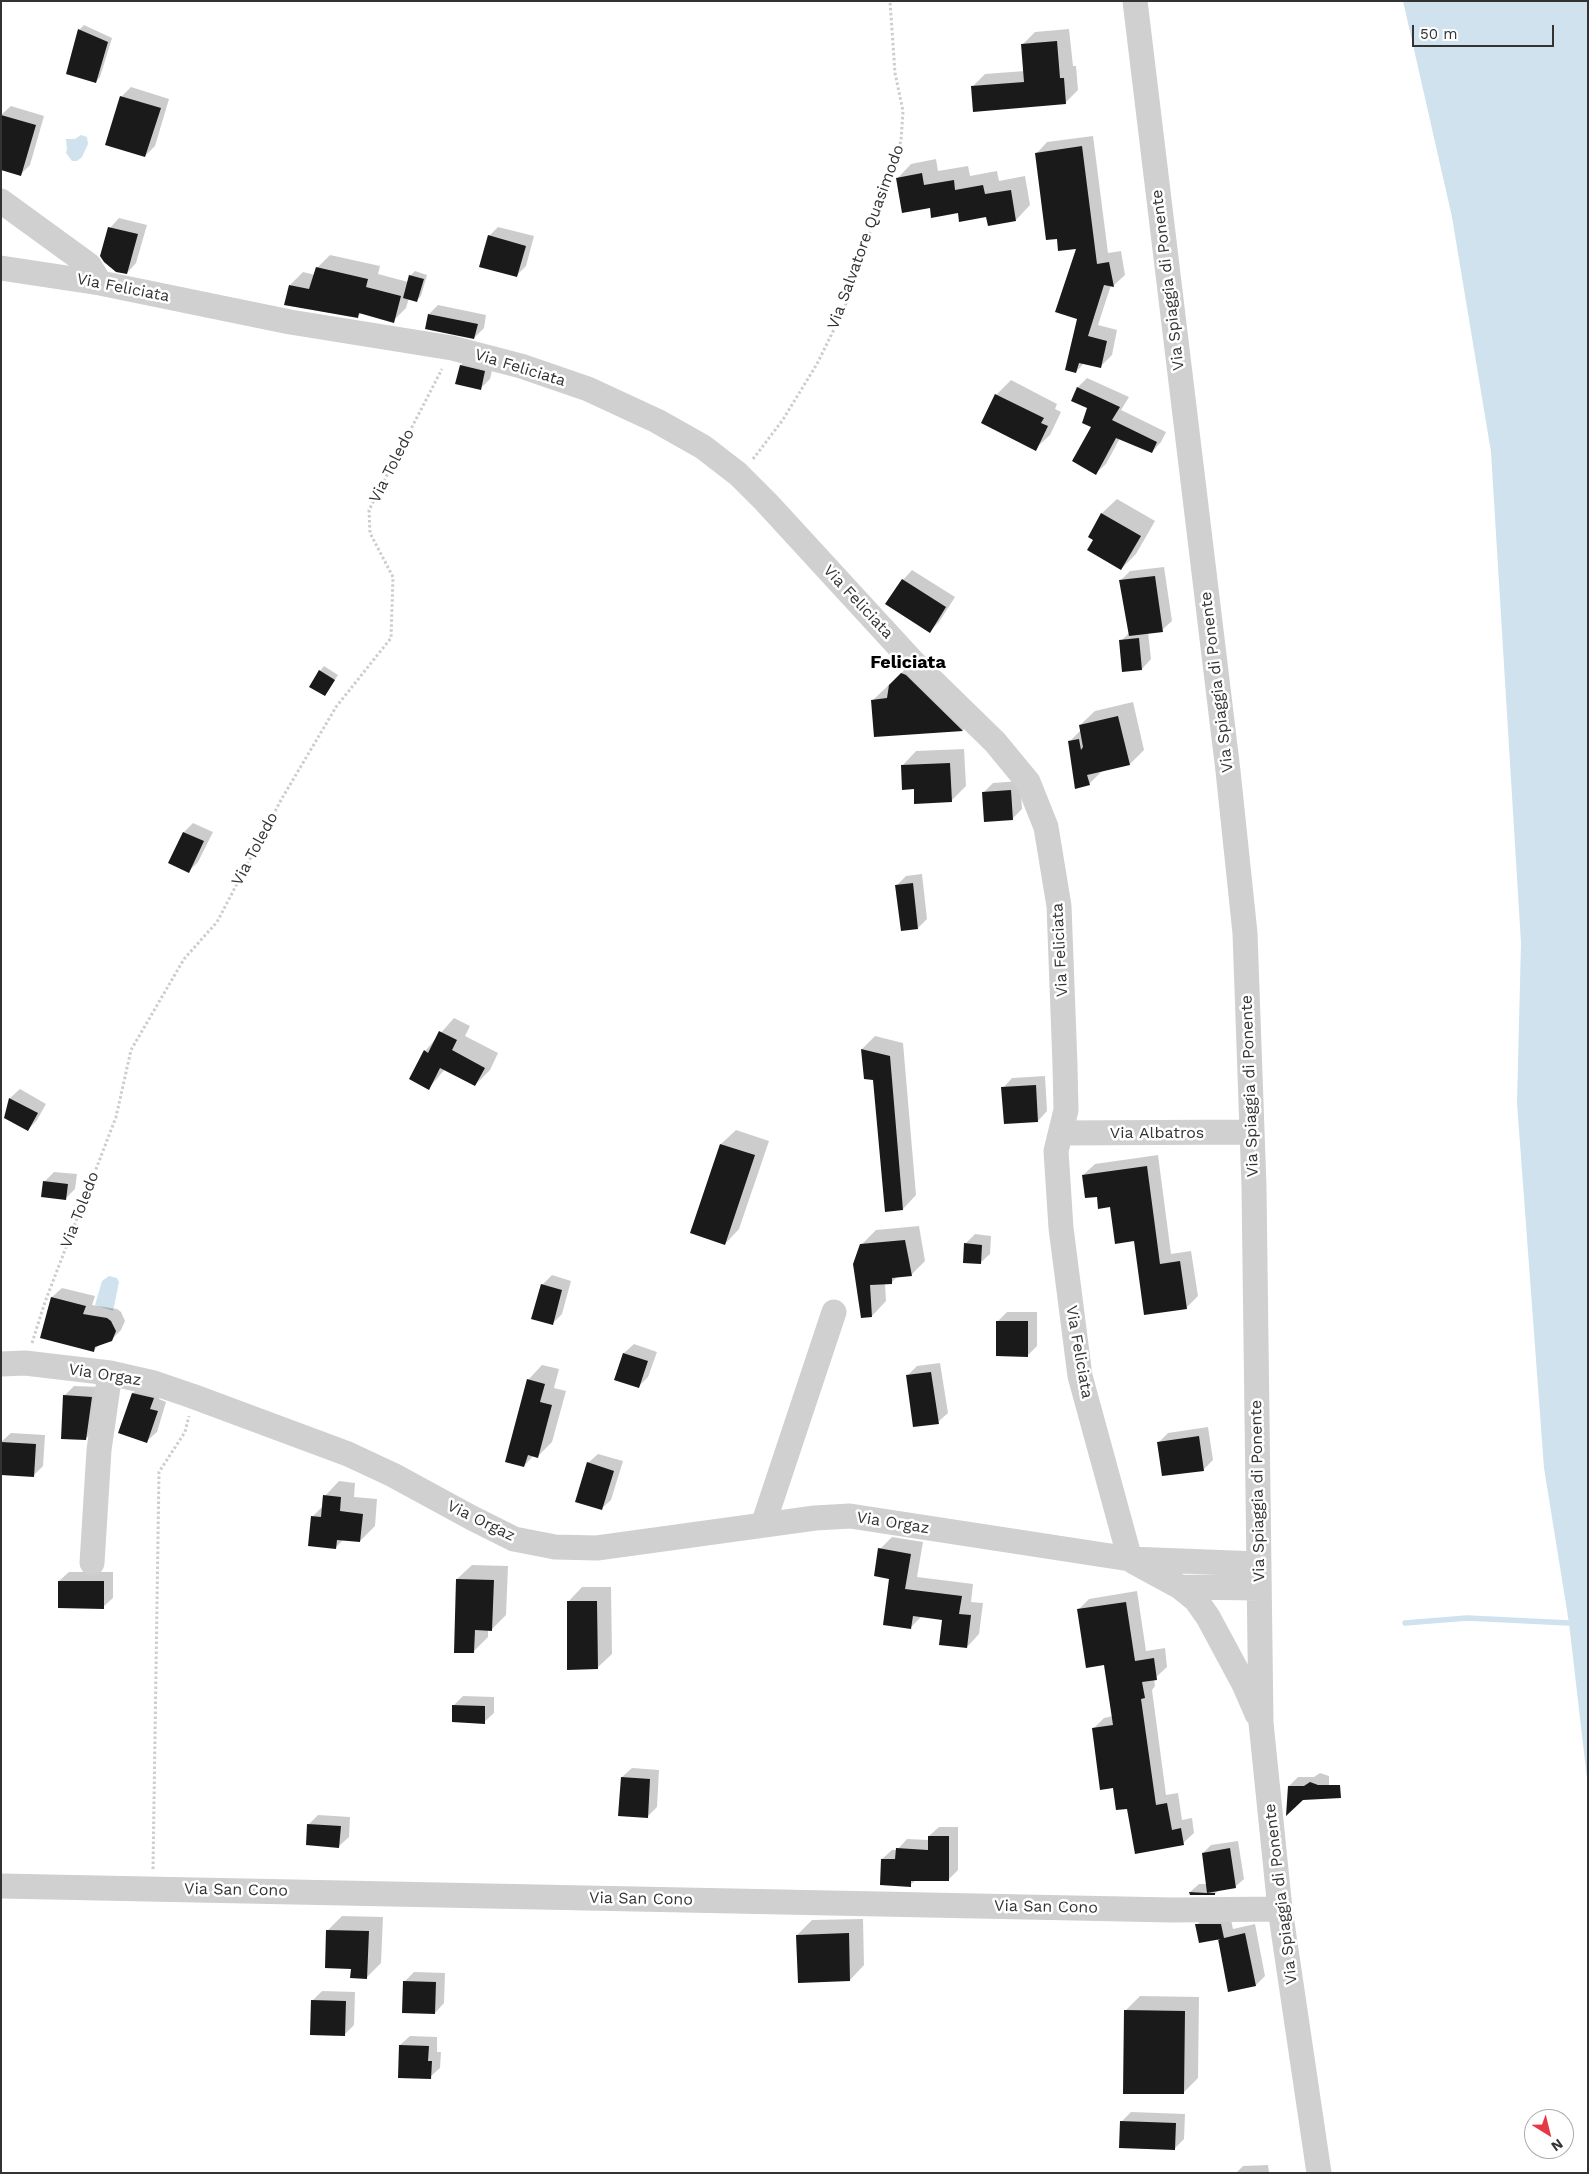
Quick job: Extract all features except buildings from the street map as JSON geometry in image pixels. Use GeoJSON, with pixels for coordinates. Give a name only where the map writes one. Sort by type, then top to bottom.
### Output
{"type":"FeatureCollection","features":[{"type":"Feature","properties":{"kind":"street","name":"Via Spiaggia di Ponente"},"geometry":{"type":"LineString","coordinates":[[1135,1],[1227,761],[1245,934],[1252,1132],[1261,1723],[1280,1909],[1320,2173]]}},
{"type":"Feature","properties":{"kind":"street"},"geometry":{"type":"LineString","coordinates":[[1,201],[89,265],[100,282]]}},
{"type":"Feature","properties":{"kind":"street","name":"Via Feliciata"},"geometry":{"type":"LineString","coordinates":[[1,268],[100,282],[290,322],[452,348],[521,366],[588,389],[657,421],[703,447],[738,474],[914,662],[995,742],[1028,782],[1046,827],[1059,906],[1065,1065],[1066,1110],[1056,1151],[1061,1228],[1080,1376],[1130,1559]]}},
{"type":"Feature","properties":{"kind":"street","name":"Via Albatros"},"geometry":{"type":"LineString","coordinates":[[1061,1133],[1252,1132]]}},
{"type":"Feature","properties":{"kind":"street"},"geometry":{"type":"LineString","coordinates":[[764,1525],[834,1312]]}},
{"type":"Feature","properties":{"kind":"street","name":"Via Orgaz"},"geometry":{"type":"LineString","coordinates":[[13,1363],[110,1373],[154,1383],[348,1454],[393,1475],[514,1539],[555,1547],[597,1548],[815,1518],[850,1516],[1130,1559]]}},
{"type":"Feature","properties":{"kind":"street"},"geometry":{"type":"LineString","coordinates":[[92,1563],[99,1450],[110,1373]]}},
{"type":"Feature","properties":{"kind":"street"},"geometry":{"type":"LineString","coordinates":[[1130,1559],[1259,1576]]}},
{"type":"Feature","properties":{"kind":"street"},"geometry":{"type":"LineString","coordinates":[[1130,1559],[1180,1587],[1196,1600],[1208,1617],[1244,1684],[1261,1723]]}},
{"type":"Feature","properties":{"kind":"street"},"geometry":{"type":"LineString","coordinates":[[1180,1587],[1259,1576]]}},
{"type":"Feature","properties":{"kind":"street","name":"Via San Cono"},"geometry":{"type":"LineString","coordinates":[[1,1886],[1172,1910],[1280,1909]]}},
{"type":"Feature","properties":{"kind":"path","name":"Via Salvatore Quasimodo"},"geometry":{"type":"LineString","coordinates":[[738,474],[755,457],[782,421],[817,364],[844,309],[901,141],[903,111],[895,73],[890,1]]}},
{"type":"Feature","properties":{"kind":"path","name":"Via Toledo"},"geometry":{"type":"LineString","coordinates":[[13,1363],[45,1302],[116,1117],[131,1050],[184,959],[217,922],[280,800],[336,707],[391,638],[393,577],[370,533],[369,510],[452,348]]}},
{"type":"Feature","properties":{"kind":"path"},"geometry":{"type":"LineString","coordinates":[[153,1888],[159,1472],[185,1432],[192,1396]]}},
{"type":"Feature","properties":{"kind":"water"},"geometry":{"type":"Polygon","coordinates":[[[1403,1],[1588,1],[1588,1787],[1569,1623],[1544,1468],[1517,1103],[1521,943],[1491,452],[1452,217],[1403,1]]]}},
{"type":"Feature","properties":{"kind":"water"},"geometry":{"type":"Polygon","coordinates":[[[81,135],[87,137],[88,144],[82,157],[77,161],[72,161],[66,153],[66,139],[75,139],[81,135]]]}},
{"type":"Feature","properties":{"kind":"water"},"geometry":{"type":"Polygon","coordinates":[[[109,1276],[117,1278],[119,1282],[113,1311],[95,1305],[102,1281],[109,1276]]]}},
{"type":"Feature","properties":{"kind":"waterway"},"geometry":{"type":"LineString","coordinates":[[1405,1623],[1467,1618],[1569,1623]]}},
{"type":"Feature","properties":{"kind":"district","name":"Feliciata"},"geometry":{"type":"Point","coordinates":[908,663]}}]}
